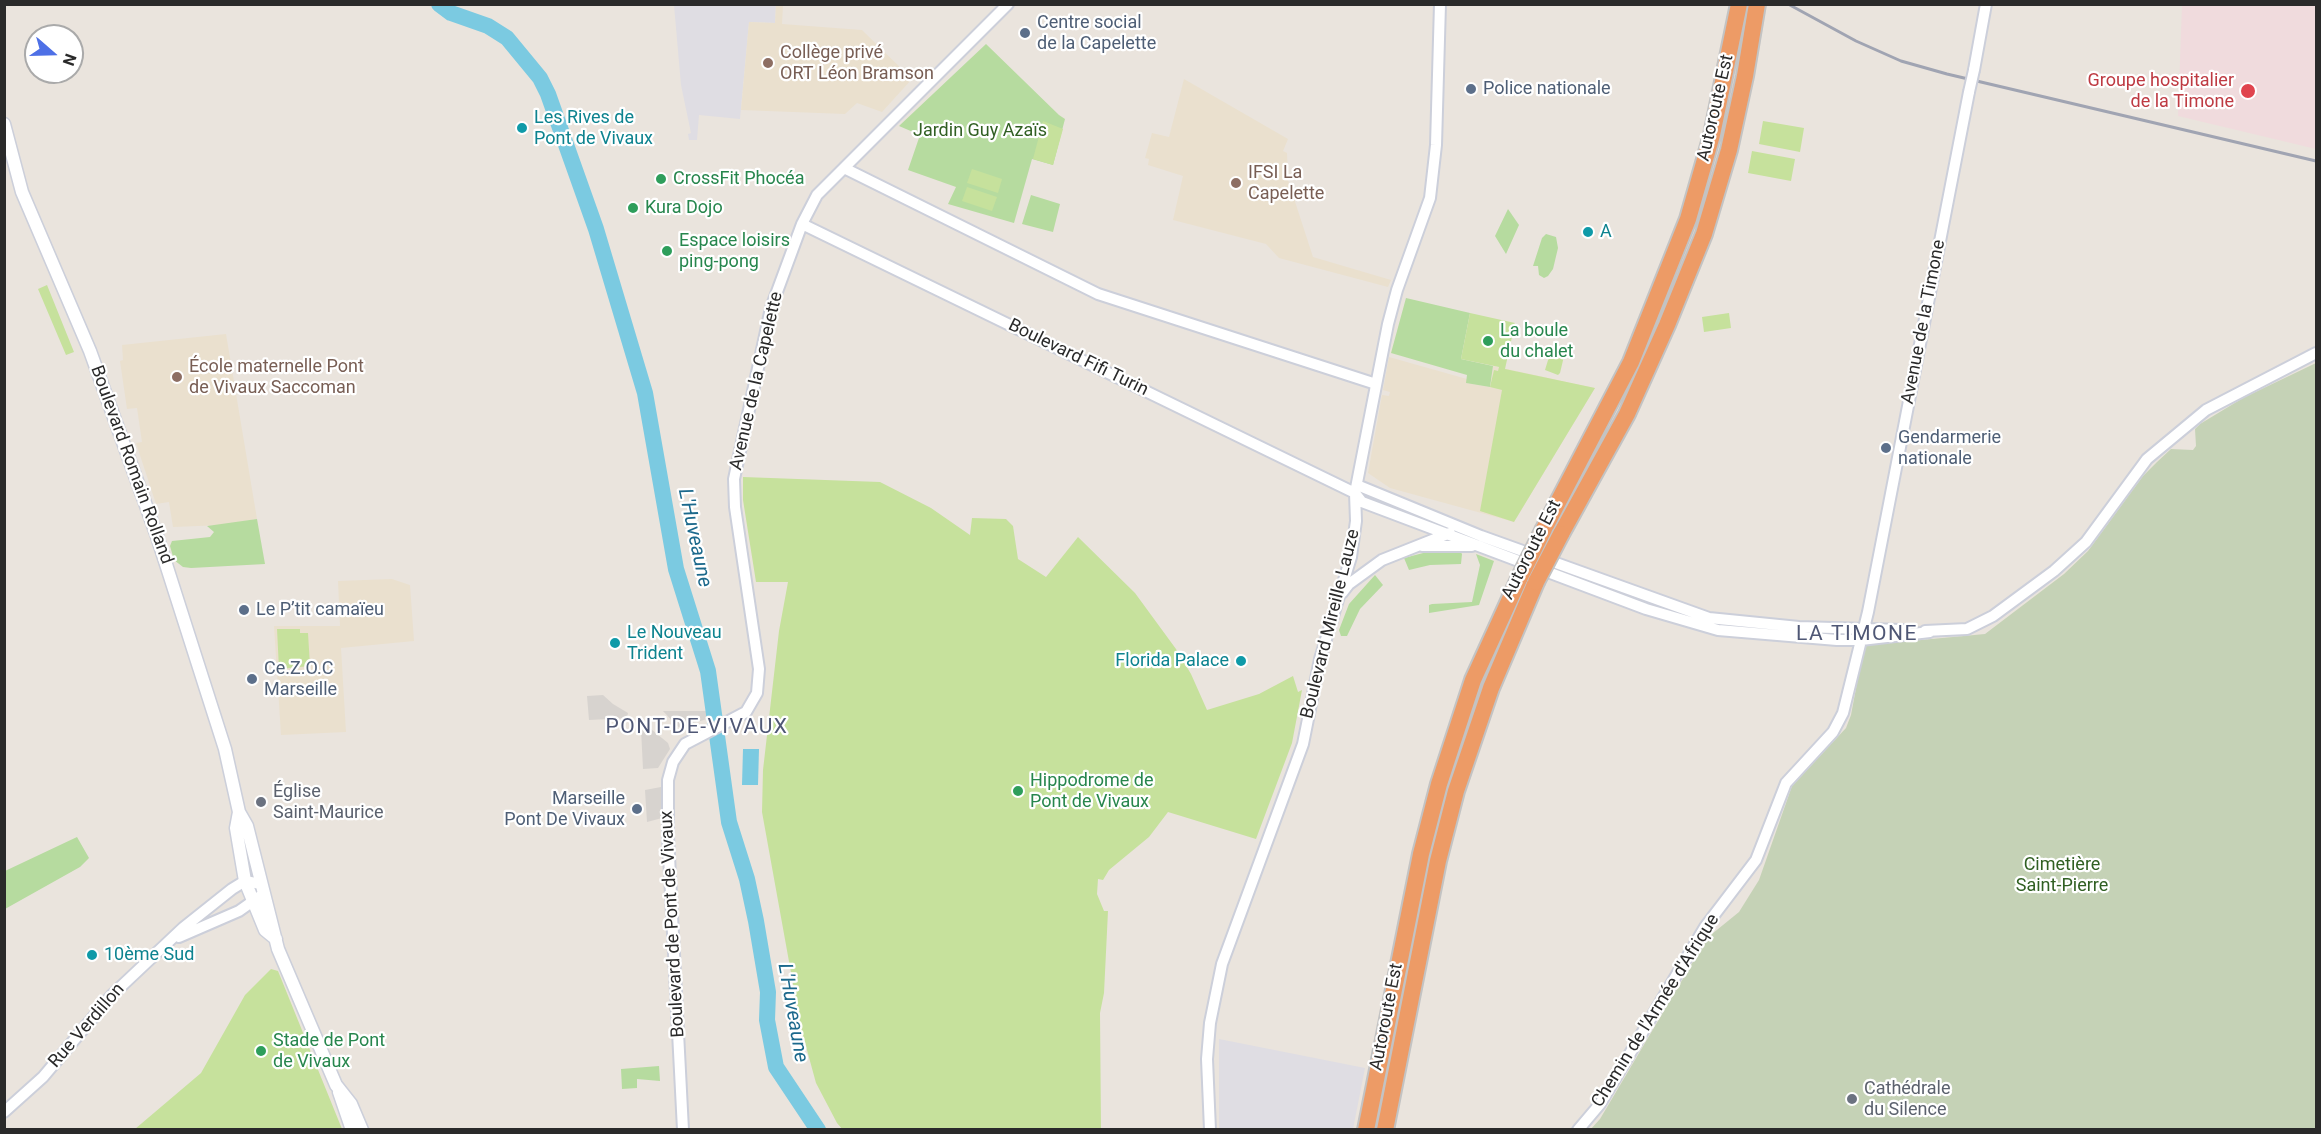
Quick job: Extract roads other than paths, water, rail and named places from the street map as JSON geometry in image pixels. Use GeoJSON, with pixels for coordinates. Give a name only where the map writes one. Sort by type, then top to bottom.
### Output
{"type":"FeatureCollection","features":[{"type":"Feature","properties":{"kind":"highway","name":"Autoroute Est"},"geometry":{"type":"LineString","coordinates":[[1366,1130],[1418,866],[1439,784],[1473,680],[1544,529],[1631,362],[1688,219],[1712,135],[1739,4]]}},
{"type":"Feature","properties":{"kind":"highway","name":"Autoroute Est"},"geometry":{"type":"LineString","coordinates":[[1385,1130],[1438,861],[1456,790],[1491,688],[1536,582],[1627,414],[1704,234],[1729,150],[1757,4]]}},
{"type":"Feature","properties":{"kind":"main road","name":"Boulevard Romain Rolland"},"geometry":{"type":"LineString","coordinates":[[4,124],[22,192],[90,351],[150,514],[225,748],[239,812],[247,826],[276,939],[338,1088],[352,1130]]}},
{"type":"Feature","properties":{"kind":"main road","name":"Boulevard Romain Rolland"},"geometry":{"type":"LineString","coordinates":[[239,812],[236,828],[245,881],[252,903],[265,930],[276,939]]}},
{"type":"Feature","properties":{"kind":"main road","name":"Boulevard Romain Rolland"},"geometry":{"type":"LineString","coordinates":[[338,1088],[351,1104],[362,1130]]}},
{"type":"Feature","properties":{"kind":"street","name":"Avenue de la Capelette"},"geometry":{"type":"LineString","coordinates":[[703,733],[730,721],[751,707],[757,693],[760,676],[734,479],[771,308],[802,224],[817,195],[1008,4]]}},
{"type":"Feature","properties":{"kind":"street","name":"Boulevard Mireille Lauze"},"geometry":{"type":"LineString","coordinates":[[1210,1130],[1207,1059],[1219,978],[1228,944],[1302,744],[1320,659],[1354,536],[1356,489],[1395,295],[1430,198],[1436,145],[1440,4]]}},
{"type":"Feature","properties":{"kind":"street","name":"Avenue de la Timone"},"geometry":{"type":"LineString","coordinates":[[1863,635],[1986,4]]}},
{"type":"Feature","properties":{"kind":"street"},"geometry":{"type":"LineString","coordinates":[[844,168],[1098,294],[1376,384]]}},
{"type":"Feature","properties":{"kind":"street","name":"Boulevard Fifi Turin"},"geometry":{"type":"LineString","coordinates":[[802,224],[1356,489]]}},
{"type":"Feature","properties":{"kind":"street"},"geometry":{"type":"LineString","coordinates":[[1356,489],[1481,541],[1691,613],[1746,628],[1863,635],[1967,629],[1993,616],[2054,571],[2086,542],[2147,459],[2206,410],[2316,353]]}},
{"type":"Feature","properties":{"kind":"street"},"geometry":{"type":"LineString","coordinates":[[1356,489],[1362,502],[1446,533],[1481,541]]}},
{"type":"Feature","properties":{"kind":"street"},"geometry":{"type":"LineString","coordinates":[[1338,598],[1349,584],[1370,568],[1446,533]]}},
{"type":"Feature","properties":{"kind":"street"},"geometry":{"type":"LineString","coordinates":[[1416,546],[1481,541]]}},
{"type":"Feature","properties":{"kind":"street","name":"Chemin de l'Armée d'Afrique"},"geometry":{"type":"LineString","coordinates":[[1578,1130],[1600,1104],[1705,927],[1752,866],[1764,843],[1786,783],[1839,723],[1863,635]]}},
{"type":"Feature","properties":{"kind":"street","name":"Boulevard de Pont de Vivaux"},"geometry":{"type":"LineString","coordinates":[[683,1130],[668,836],[668,785],[676,755],[691,739],[703,733]]}},
{"type":"Feature","properties":{"kind":"street"},"geometry":{"type":"LineString","coordinates":[[245,881],[262,889]]}},
{"type":"Feature","properties":{"kind":"street","name":"Rue Verdillon"},"geometry":{"type":"LineString","coordinates":[[4,1112],[43,1077],[112,995],[211,905],[245,881]]}},
{"type":"Feature","properties":{"kind":"street","name":"Rue Verdillon"},"geometry":{"type":"LineString","coordinates":[[170,941],[252,903],[262,889]]}},
{"type":"Feature","properties":{"kind":"street"},"geometry":{"type":"LineString","coordinates":[[211,905],[219,918]]}},
{"type":"Feature","properties":{"kind":"water"},"geometry":{"type":"Polygon","coordinates":[[[743,749],[759,749],[758,785],[742,785],[743,749]]]}},
{"type":"Feature","properties":{"kind":"waterway","name":"L'Huveaune"},"geometry":{"type":"LineString","coordinates":[[439,4],[451,13],[488,26],[507,38],[540,78],[548,94],[596,229],[645,393],[676,569],[708,671],[729,822],[747,879],[756,921],[768,992],[767,1020],[776,1067],[818,1130]]}},
{"type":"Feature","properties":{"kind":"railway"},"geometry":{"type":"LineString","coordinates":[[1788,4],[1856,41],[1901,61],[1947,74],[2316,161]]}},
{"type":"Feature","properties":{"kind":"place","name":"Centre social de la Capelette"},"geometry":{"type":"Point","coordinates":[1025,33]}},
{"type":"Feature","properties":{"kind":"place","name":"Collège privé ORT Léon Bramson"},"geometry":{"type":"Point","coordinates":[768,63]}},
{"type":"Feature","properties":{"kind":"place","name":"Police nationale"},"geometry":{"type":"Point","coordinates":[1471,89]}},
{"type":"Feature","properties":{"kind":"place","name":"Groupe hospitalier de la Timone"},"geometry":{"type":"Point","coordinates":[2248,91]}},
{"type":"Feature","properties":{"kind":"place","name":"Les Rives de Pont de Vivaux"},"geometry":{"type":"Point","coordinates":[522,128]}},
{"type":"Feature","properties":{"kind":"place","name":"CrossFit Phocéa"},"geometry":{"type":"Point","coordinates":[661,179]}},
{"type":"Feature","properties":{"kind":"place","name":"IFSI La Capelette"},"geometry":{"type":"Point","coordinates":[1236,183]}},
{"type":"Feature","properties":{"kind":"place","name":"Kura Dojo"},"geometry":{"type":"Point","coordinates":[633,208]}},
{"type":"Feature","properties":{"kind":"place","name":"A"},"geometry":{"type":"Point","coordinates":[1588,232]}},
{"type":"Feature","properties":{"kind":"place","name":"Espace loisirs ping-pong"},"geometry":{"type":"Point","coordinates":[667,251]}},
{"type":"Feature","properties":{"kind":"place","name":"La boule du chalet"},"geometry":{"type":"Point","coordinates":[1488,341]}},
{"type":"Feature","properties":{"kind":"place","name":"École maternelle Pont de Vivaux Saccoman"},"geometry":{"type":"Point","coordinates":[177,377]}},
{"type":"Feature","properties":{"kind":"place","name":"Gendarmerie nationale"},"geometry":{"type":"Point","coordinates":[1886,448]}},
{"type":"Feature","properties":{"kind":"place","name":"Le P’tit camaïeu"},"geometry":{"type":"Point","coordinates":[244,610]}},
{"type":"Feature","properties":{"kind":"place","name":"Le Nouveau Trident"},"geometry":{"type":"Point","coordinates":[615,643]}},
{"type":"Feature","properties":{"kind":"place","name":"Florida Palace"},"geometry":{"type":"Point","coordinates":[1241,661]}},
{"type":"Feature","properties":{"kind":"place","name":"Ce.Z.O.C Marseille"},"geometry":{"type":"Point","coordinates":[252,679]}},
{"type":"Feature","properties":{"kind":"place","name":"Hippodrome de Pont de Vivaux"},"geometry":{"type":"Point","coordinates":[1018,791]}},
{"type":"Feature","properties":{"kind":"place","name":"Église Saint-Maurice"},"geometry":{"type":"Point","coordinates":[261,802]}},
{"type":"Feature","properties":{"kind":"place","name":"Marseille Pont De Vivaux"},"geometry":{"type":"Point","coordinates":[637,809]}},
{"type":"Feature","properties":{"kind":"place","name":"10ème Sud"},"geometry":{"type":"Point","coordinates":[92,955]}},
{"type":"Feature","properties":{"kind":"place","name":"Stade de Pont de Vivaux"},"geometry":{"type":"Point","coordinates":[261,1051]}},
{"type":"Feature","properties":{"kind":"place","name":"Cathédrale du Silence"},"geometry":{"type":"Point","coordinates":[1852,1099]}},
{"type":"Feature","properties":{"kind":"district","name":"LA TIMONE"},"geometry":{"type":"Point","coordinates":[1857,635]}},
{"type":"Feature","properties":{"kind":"district","name":"PONT-DE-VIVAUX"},"geometry":{"type":"Point","coordinates":[697,728]}},
{"type":"Feature","properties":{"kind":"park label","name":"Jardin Guy Azaïs"},"geometry":{"type":"Point","coordinates":[980,131]}},
{"type":"Feature","properties":{"kind":"park label","name":"Cimetière Saint-Pierre"},"geometry":{"type":"Point","coordinates":[2062,875]}}]}
